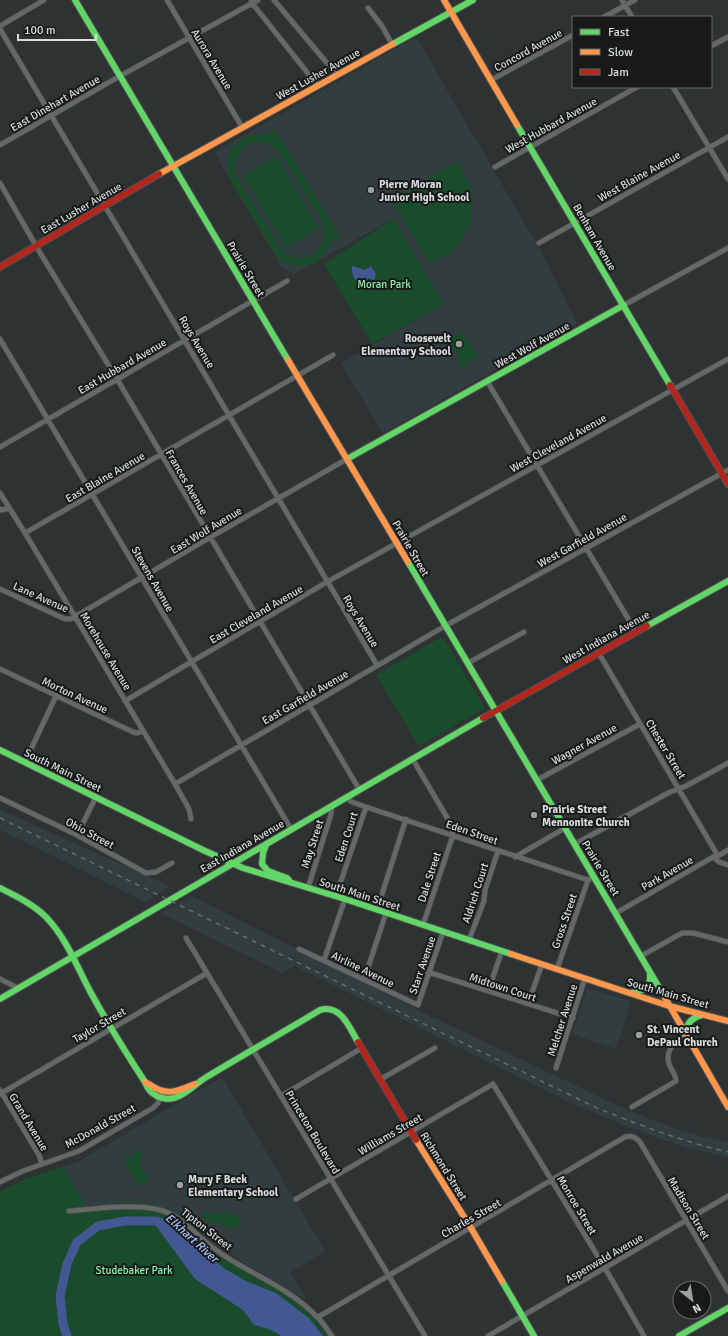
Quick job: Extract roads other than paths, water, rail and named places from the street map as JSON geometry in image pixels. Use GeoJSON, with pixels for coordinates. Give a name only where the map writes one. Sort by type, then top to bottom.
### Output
{"type":"FeatureCollection","features":[{"type":"Feature","properties":{"kind":"main road","name":"Prairie Street"},"geometry":{"type":"LineString","coordinates":[[75,0],[616,913],[685,1035],[728,1107]]}},
{"type":"Feature","properties":{"kind":"main road","name":"Benham Avenue"},"geometry":{"type":"LineString","coordinates":[[444,0],[728,484]]}},
{"type":"Feature","properties":{"kind":"main road","name":"West Lusher Avenue"},"geometry":{"type":"LineString","coordinates":[[173,166],[473,0]]}},
{"type":"Feature","properties":{"kind":"main road","name":"East Lusher Avenue"},"geometry":{"type":"LineString","coordinates":[[0,267],[173,166]]}},
{"type":"Feature","properties":{"kind":"main road","name":"West Wolf Avenue"},"geometry":{"type":"LineString","coordinates":[[347,459],[624,306]]}},
{"type":"Feature","properties":{"kind":"main road","name":"West Indiana Avenue"},"geometry":{"type":"LineString","coordinates":[[495,710],[728,581]]}},
{"type":"Feature","properties":{"kind":"main road","name":"East Indiana Avenue"},"geometry":{"type":"LineString","coordinates":[[0,999],[495,710]]}},
{"type":"Feature","properties":{"kind":"main road","name":"South Main Street"},"geometry":{"type":"LineString","coordinates":[[0,750],[232,864],[265,876],[291,882],[336,896],[669,1006],[728,1021]]}},
{"type":"Feature","properties":{"kind":"main road"},"geometry":{"type":"LineString","coordinates":[[267,844],[262,854],[262,866],[267,870],[287,878],[291,882]]}},
{"type":"Feature","properties":{"kind":"main road"},"geometry":{"type":"LineString","coordinates":[[0,888],[24,900],[45,916],[58,932],[92,994],[150,1092],[174,1098],[182,1095],[196,1083],[253,1050]]}},
{"type":"Feature","properties":{"kind":"main road"},"geometry":{"type":"LineString","coordinates":[[631,993],[642,991],[646,988],[651,980],[650,971]]}},
{"type":"Feature","properties":{"kind":"main road","name":"Richmond Street"},"geometry":{"type":"LineString","coordinates":[[253,1050],[320,1010],[334,1009],[340,1013],[381,1079],[411,1132],[471,1228],[534,1336]]}},
{"type":"Feature","properties":{"kind":"main road"},"geometry":{"type":"LineString","coordinates":[[685,1035],[686,1026],[692,1018],[704,1014]]}},
{"type":"Feature","properties":{"kind":"main road"},"geometry":{"type":"LineString","coordinates":[[679,1336],[728,1308]]}},
{"type":"Feature","properties":{"kind":"street"},"geometry":{"type":"LineString","coordinates":[[0,26],[44,0]]}},
{"type":"Feature","properties":{"kind":"street","name":"Aurora Avenue"},"geometry":{"type":"LineString","coordinates":[[167,0],[242,127]]}},
{"type":"Feature","properties":{"kind":"street","name":"East Dinehart Avenue"},"geometry":{"type":"LineString","coordinates":[[0,146],[120,76],[190,38],[251,2],[258,0]]}},
{"type":"Feature","properties":{"kind":"street"},"geometry":{"type":"LineString","coordinates":[[274,0],[337,75]]}},
{"type":"Feature","properties":{"kind":"street"},"geometry":{"type":"LineString","coordinates":[[622,0],[631,16]]}},
{"type":"Feature","properties":{"kind":"street"},"geometry":{"type":"LineString","coordinates":[[606,16],[635,0]]}},
{"type":"Feature","properties":{"kind":"street"},"geometry":{"type":"LineString","coordinates":[[251,2],[318,86]]}},
{"type":"Feature","properties":{"kind":"street"},"geometry":{"type":"LineString","coordinates":[[368,8],[382,26],[392,44]]}},
{"type":"Feature","properties":{"kind":"street","name":"Roys Avenue"},"geometry":{"type":"LineString","coordinates":[[0,29],[377,665]]}},
{"type":"Feature","properties":{"kind":"street","name":"Concord Avenue"},"geometry":{"type":"LineString","coordinates":[[491,80],[572,36]]}},
{"type":"Feature","properties":{"kind":"street"},"geometry":{"type":"LineString","coordinates":[[712,45],[728,37]]}},
{"type":"Feature","properties":{"kind":"street","name":"West Hubbard Avenue"},"geometry":{"type":"LineString","coordinates":[[495,167],[635,88]]}},
{"type":"Feature","properties":{"kind":"street"},"geometry":{"type":"LineString","coordinates":[[674,88],[728,179]]}},
{"type":"Feature","properties":{"kind":"street","name":"West Blaine Avenue"},"geometry":{"type":"LineString","coordinates":[[539,242],[728,136]]}},
{"type":"Feature","properties":{"kind":"street","name":"Frances Avenue"},"geometry":{"type":"LineString","coordinates":[[0,183],[359,789]]}},
{"type":"Feature","properties":{"kind":"street","name":"West Wolf Avenue"},"geometry":{"type":"LineString","coordinates":[[624,306],[728,248]]}},
{"type":"Feature","properties":{"kind":"street"},"geometry":{"type":"LineString","coordinates":[[253,300],[287,281]]}},
{"type":"Feature","properties":{"kind":"street","name":"East Hubbard Avenue"},"geometry":{"type":"LineString","coordinates":[[0,446],[253,300]]}},
{"type":"Feature","properties":{"kind":"street","name":"Stevens Avenue"},"geometry":{"type":"LineString","coordinates":[[0,339],[49,419],[191,662],[291,829]]}},
{"type":"Feature","properties":{"kind":"street"},"geometry":{"type":"LineString","coordinates":[[297,376],[333,355]]}},
{"type":"Feature","properties":{"kind":"street","name":"West Cleveland Avenue"},"geometry":{"type":"LineString","coordinates":[[397,543],[728,359]]}},
{"type":"Feature","properties":{"kind":"street","name":"East Blaine Avenue"},"geometry":{"type":"LineString","coordinates":[[25,533],[297,376]]}},
{"type":"Feature","properties":{"kind":"street"},"geometry":{"type":"LineString","coordinates":[[487,381],[636,632]]}},
{"type":"Feature","properties":{"kind":"street","name":"East Wolf Avenue"},"geometry":{"type":"LineString","coordinates":[[75,617],[347,459]]}},
{"type":"Feature","properties":{"kind":"street","name":"West Garfield Avenue"},"geometry":{"type":"LineString","coordinates":[[445,626],[728,470]]}},
{"type":"Feature","properties":{"kind":"street","name":"Morehouse Avenue"},"geometry":{"type":"LineString","coordinates":[[0,493],[175,784],[189,809],[191,819]]}},
{"type":"Feature","properties":{"kind":"street"},"geometry":{"type":"LineString","coordinates":[[0,509],[2,510],[9,508]]}},
{"type":"Feature","properties":{"kind":"street","name":"East Cleveland Avenue"},"geometry":{"type":"LineString","coordinates":[[125,701],[327,582],[397,543]]}},
{"type":"Feature","properties":{"kind":"street","name":"Lane Avenue"},"geometry":{"type":"LineString","coordinates":[[0,589],[65,619],[75,617]]}},
{"type":"Feature","properties":{"kind":"street","name":"East Garfield Avenue"},"geometry":{"type":"LineString","coordinates":[[175,784],[445,626]]}},
{"type":"Feature","properties":{"kind":"street"},"geometry":{"type":"LineString","coordinates":[[468,663],[524,632]]}},
{"type":"Feature","properties":{"kind":"street","name":"Chester Street"},"geometry":{"type":"LineString","coordinates":[[598,652],[718,856]]}},
{"type":"Feature","properties":{"kind":"street","name":"Morton Avenue"},"geometry":{"type":"LineString","coordinates":[[0,669],[133,732],[138,733],[143,731]]}},
{"type":"Feature","properties":{"kind":"street"},"geometry":{"type":"LineString","coordinates":[[25,762],[56,696]]}},
{"type":"Feature","properties":{"kind":"street","name":"Wagner Avenue"},"geometry":{"type":"LineString","coordinates":[[537,780],[640,724]]}},
{"type":"Feature","properties":{"kind":"street"},"geometry":{"type":"LineString","coordinates":[[412,758],[452,826],[453,835]]}},
{"type":"Feature","properties":{"kind":"street"},"geometry":{"type":"LineString","coordinates":[[575,844],[670,792],[679,789],[728,763]]}},
{"type":"Feature","properties":{"kind":"street"},"geometry":{"type":"LineString","coordinates":[[77,835],[96,797]]}},
{"type":"Feature","properties":{"kind":"street","name":"Eden Street"},"geometry":{"type":"LineString","coordinates":[[345,797],[352,802],[366,807],[588,880]]}},
{"type":"Feature","properties":{"kind":"street","name":"Ohio Street"},"geometry":{"type":"LineString","coordinates":[[0,798],[77,835],[146,873],[156,872],[172,863]]}},
{"type":"Feature","properties":{"kind":"street","name":"May Street"},"geometry":{"type":"LineString","coordinates":[[308,888],[331,814],[332,805]]}},
{"type":"Feature","properties":{"kind":"street","name":"Eden Court"},"geometry":{"type":"LineString","coordinates":[[336,896],[366,807]]}},
{"type":"Feature","properties":{"kind":"street"},"geometry":{"type":"LineString","coordinates":[[377,910],[406,820]]}},
{"type":"Feature","properties":{"kind":"street"},"geometry":{"type":"LineString","coordinates":[[515,857],[565,828]]}},
{"type":"Feature","properties":{"kind":"street","name":"Dale Street"},"geometry":{"type":"LineString","coordinates":[[423,925],[453,835]]}},
{"type":"Feature","properties":{"kind":"street","name":"Park Avenue"},"geometry":{"type":"LineString","coordinates":[[616,913],[712,857],[718,856],[728,850]]}},
{"type":"Feature","properties":{"kind":"street","name":"Aldrich Court"},"geometry":{"type":"LineString","coordinates":[[469,940],[484,901],[485,890],[498,851]]}},
{"type":"Feature","properties":{"kind":"street"},"geometry":{"type":"LineString","coordinates":[[712,857],[719,862],[728,865]]}},
{"type":"Feature","properties":{"kind":"street"},"geometry":{"type":"LineString","coordinates":[[588,880],[594,876]]}},
{"type":"Feature","properties":{"kind":"street","name":"Gross Street"},"geometry":{"type":"LineString","coordinates":[[557,969],[588,880]]}},
{"type":"Feature","properties":{"kind":"street"},"geometry":{"type":"LineString","coordinates":[[324,960],[345,899]]}},
{"type":"Feature","properties":{"kind":"street"},"geometry":{"type":"LineString","coordinates":[[364,980],[386,913]]}},
{"type":"Feature","properties":{"kind":"street","name":"Starr Avenue"},"geometry":{"type":"LineString","coordinates":[[418,1005],[428,972],[443,932]]}},
{"type":"Feature","properties":{"kind":"street"},"geometry":{"type":"LineString","coordinates":[[641,956],[682,933],[693,933],[728,942]]}},
{"type":"Feature","properties":{"kind":"street","name":"Princeton Boulevard"},"geometry":{"type":"LineString","coordinates":[[186,938],[425,1336]]}},
{"type":"Feature","properties":{"kind":"street","name":"Airline Avenue"},"geometry":{"type":"LineString","coordinates":[[299,949],[418,1005]]}},
{"type":"Feature","properties":{"kind":"street"},"geometry":{"type":"LineString","coordinates":[[488,991],[502,951]]}},
{"type":"Feature","properties":{"kind":"street"},"geometry":{"type":"LineString","coordinates":[[528,1004],[542,964]]}},
{"type":"Feature","properties":{"kind":"street","name":"Midtown Court"},"geometry":{"type":"LineString","coordinates":[[428,972],[573,1018]]}},
{"type":"Feature","properties":{"kind":"street","name":"Taylor Street"},"geometry":{"type":"LineString","coordinates":[[1,1093],[207,973]]}},
{"type":"Feature","properties":{"kind":"street","name":"Melcher Avenue"},"geometry":{"type":"LineString","coordinates":[[556,1068],[586,978]]}},
{"type":"Feature","properties":{"kind":"street"},"geometry":{"type":"LineString","coordinates":[[0,979],[18,988]]}},
{"type":"Feature","properties":{"kind":"street"},"geometry":{"type":"LineString","coordinates":[[632,1106],[676,1082],[676,1076],[669,1063],[670,1051],[676,1042],[685,1035]]}},
{"type":"Feature","properties":{"kind":"street"},"geometry":{"type":"LineString","coordinates":[[281,1096],[362,1048]]}},
{"type":"Feature","properties":{"kind":"street"},"geometry":{"type":"LineString","coordinates":[[381,1079],[435,1048]]}},
{"type":"Feature","properties":{"kind":"street","name":"Williams Street"},"geometry":{"type":"LineString","coordinates":[[296,1199],[493,1084]]}},
{"type":"Feature","properties":{"kind":"street","name":"Monroe Street"},"geometry":{"type":"LineString","coordinates":[[493,1084],[605,1268],[644,1336]]}},
{"type":"Feature","properties":{"kind":"street","name":"Grand Avenue"},"geometry":{"type":"LineString","coordinates":[[1,1093],[39,1155],[42,1164]]}},
{"type":"Feature","properties":{"kind":"street","name":"McDonald Street"},"geometry":{"type":"LineString","coordinates":[[0,1182],[92,1144],[153,1108],[158,1103],[161,1094]]}},
{"type":"Feature","properties":{"kind":"street","name":"Charles Street"},"geometry":{"type":"LineString","coordinates":[[318,1317],[625,1136],[633,1136]]}},
{"type":"Feature","properties":{"kind":"street","name":"Madison Street"},"geometry":{"type":"LineString","coordinates":[[633,1136],[640,1142],[728,1291]]}},
{"type":"Feature","properties":{"kind":"street","name":"Aspenwald Avenue"},"geometry":{"type":"LineString","coordinates":[[488,1336],[728,1196]]}},
{"type":"Feature","properties":{"kind":"street","name":"Tipton Street"},"geometry":{"type":"LineString","coordinates":[[69,1211],[142,1207],[159,1210],[174,1215],[214,1249],[300,1301],[318,1317],[332,1336]]}},
{"type":"Feature","properties":{"kind":"water"},"geometry":{"type":"Polygon","coordinates":[[[352,266],[365,270],[371,266],[376,274],[374,280],[378,287],[373,290],[370,285],[372,279],[368,278],[366,286],[359,283],[353,276],[352,266]]]}},
{"type":"Feature","properties":{"kind":"water"},"geometry":{"type":"Polygon","coordinates":[[[162,1218],[187,1236],[225,1269],[246,1281],[276,1293],[309,1318],[323,1336],[281,1336],[272,1330],[254,1325],[243,1310],[195,1279],[156,1226],[157,1221],[162,1218]]]}},
{"type":"Feature","properties":{"kind":"waterway","name":"Elkhart River"},"geometry":{"type":"LineString","coordinates":[[67,1336],[63,1324],[60,1296],[67,1264],[77,1242],[98,1226],[125,1221],[157,1221],[167,1229]]}},
{"type":"Feature","properties":{"kind":"railway"},"geometry":{"type":"LineString","coordinates":[[0,818],[597,1108],[645,1127],[728,1152]]}},
{"type":"Feature","properties":{"kind":"place","name":"Pierre Moran Junior High School"},"geometry":{"type":"Point","coordinates":[371,190]}},
{"type":"Feature","properties":{"kind":"place","name":"Roosevelt Elementary School"},"geometry":{"type":"Point","coordinates":[459,344]}},
{"type":"Feature","properties":{"kind":"place","name":"Prairie Street Mennonite Church"},"geometry":{"type":"Point","coordinates":[534,815]}},
{"type":"Feature","properties":{"kind":"place","name":"St. Vincent DePaul Church"},"geometry":{"type":"Point","coordinates":[639,1035]}},
{"type":"Feature","properties":{"kind":"place","name":"Mary F Beck Elementary School"},"geometry":{"type":"Point","coordinates":[180,1185]}},
{"type":"Feature","properties":{"kind":"park label","name":"Moran Park"},"geometry":{"type":"Point","coordinates":[384,284]}},
{"type":"Feature","properties":{"kind":"park label","name":"Studebaker Park"},"geometry":{"type":"Point","coordinates":[134,1270]}}]}
